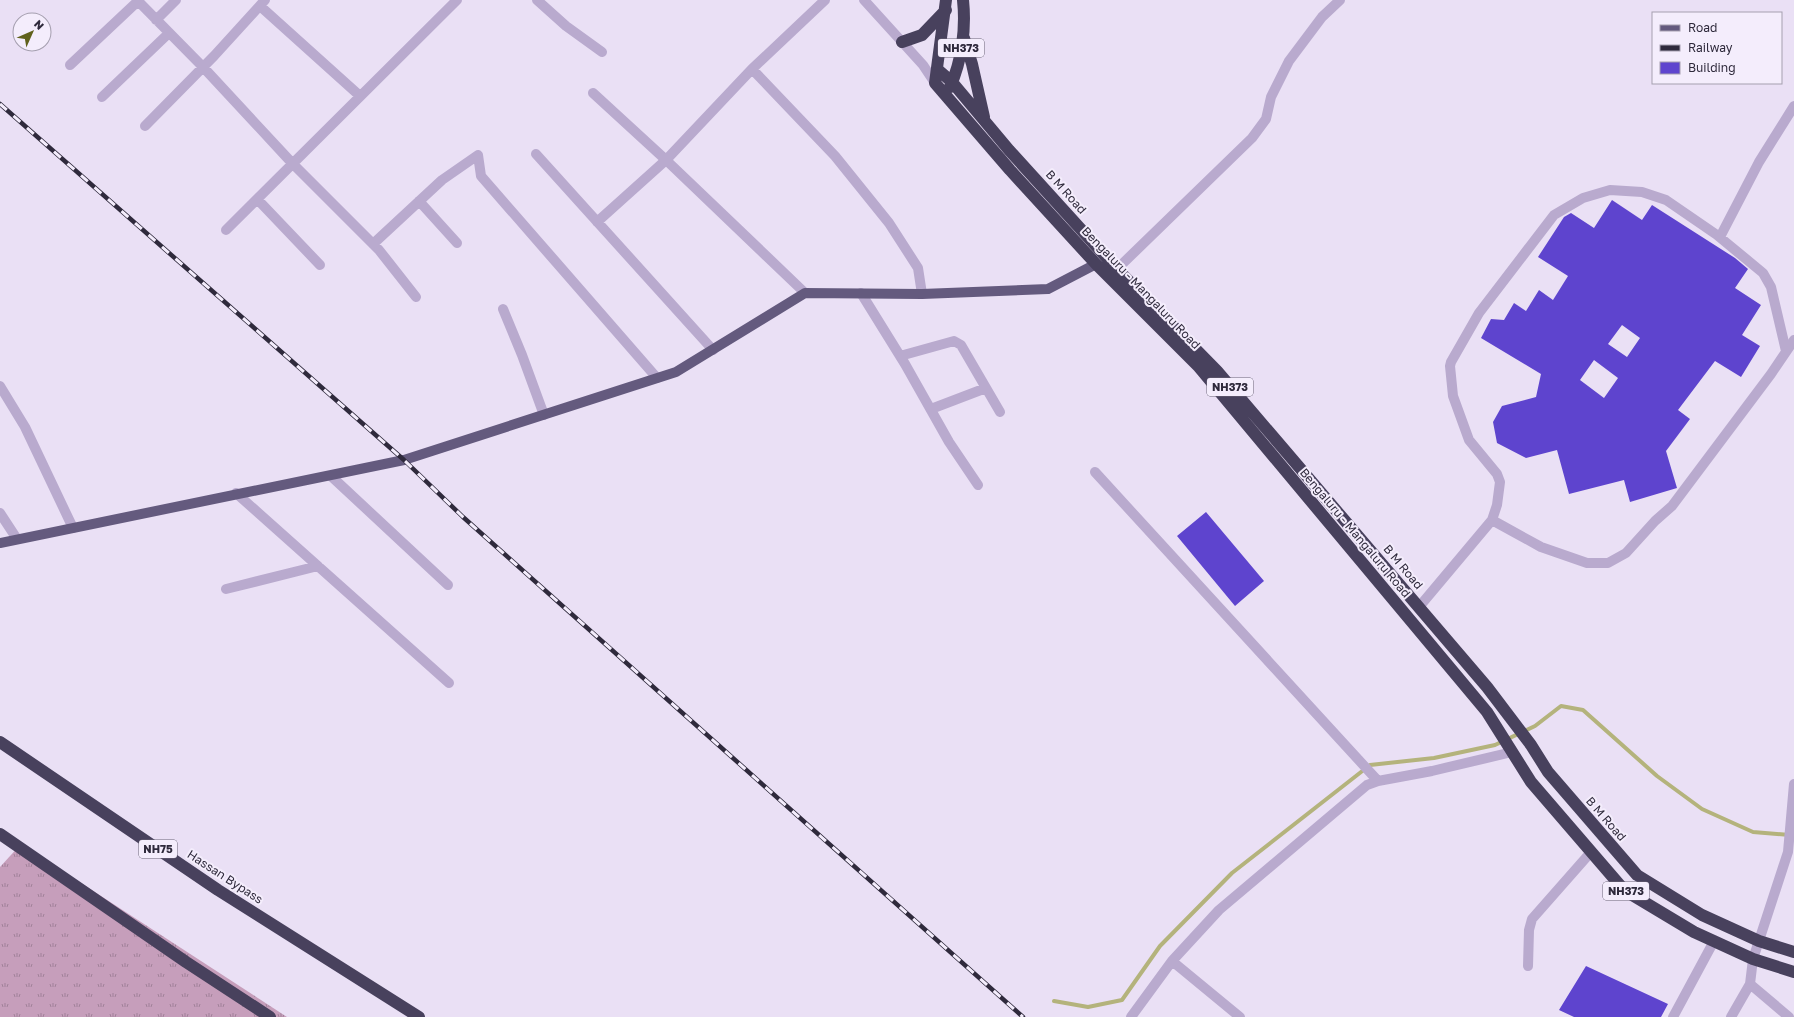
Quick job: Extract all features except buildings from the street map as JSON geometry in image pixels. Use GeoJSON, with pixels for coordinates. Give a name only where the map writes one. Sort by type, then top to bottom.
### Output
{"type":"FeatureCollection","features":[{"type":"Feature","properties":{"kind":"highway","name":"NH373"},"geometry":{"type":"LineString","coordinates":[[946,95],[952,82],[963,37],[963,0]]}},
{"type":"Feature","properties":{"kind":"highway"},"geometry":{"type":"LineString","coordinates":[[902,42],[922,35],[946,5]]}},
{"type":"Feature","properties":{"kind":"highway","name":"NH373"},"geometry":{"type":"LineString","coordinates":[[935,84],[946,5]]}},
{"type":"Feature","properties":{"kind":"highway"},"geometry":{"type":"LineString","coordinates":[[963,37],[972,64],[984,118]]}},
{"type":"Feature","properties":{"kind":"highway","name":"B M Road"},"geometry":{"type":"LineString","coordinates":[[938,69],[952,82],[984,118],[1009,150],[1117,269],[1217,371],[1487,687],[1526,738],[1548,772],[1636,876],[1702,915],[1759,941],[1794,952]]}},
{"type":"Feature","properties":{"kind":"highway","name":"Bengaluru - Mangaluru Road"},"geometry":{"type":"LineString","coordinates":[[935,84],[1010,170],[1096,264],[1198,366],[1486,712],[1531,782],[1624,890],[1694,932],[1714,942],[1753,959],[1794,972]]}},
{"type":"Feature","properties":{"kind":"highway","name":"Hassan Bypass"},"geometry":{"type":"LineString","coordinates":[[0,742],[218,890],[418,1017]]}},
{"type":"Feature","properties":{"kind":"highway"},"geometry":{"type":"LineString","coordinates":[[0,834],[186,962],[270,1017]]}},
{"type":"Feature","properties":{"kind":"highway"},"geometry":{"type":"LineString","coordinates":[[1667,916],[1676,899]]}},
{"type":"Feature","properties":{"kind":"main road"},"geometry":{"type":"LineString","coordinates":[[0,543],[236,493],[331,476],[404,460],[676,372],[805,293],[922,294],[1048,289],[1096,264]]}},
{"type":"Feature","properties":{"kind":"street"},"geometry":{"type":"LineString","coordinates":[[156,20],[176,0]]}},
{"type":"Feature","properties":{"kind":"street"},"geometry":{"type":"LineString","coordinates":[[226,230],[457,0]]}},
{"type":"Feature","properties":{"kind":"street"},"geometry":{"type":"LineString","coordinates":[[538,0],[566,26],[602,52]]}},
{"type":"Feature","properties":{"kind":"street"},"geometry":{"type":"LineString","coordinates":[[597,222],[666,160],[752,69],[826,0]]}},
{"type":"Feature","properties":{"kind":"street","name":"Bengaluru - Mangaluru Road"},"geometry":{"type":"LineString","coordinates":[[864,0],[923,65],[935,84]]}},
{"type":"Feature","properties":{"kind":"street"},"geometry":{"type":"LineString","coordinates":[[1117,269],[1252,138],[1262,126],[1266,119],[1271,97],[1289,61],[1322,18],[1340,0]]}},
{"type":"Feature","properties":{"kind":"street"},"geometry":{"type":"LineString","coordinates":[[70,64],[137,1],[203,68],[292,163],[373,244],[416,297]]}},
{"type":"Feature","properties":{"kind":"street"},"geometry":{"type":"LineString","coordinates":[[145,126],[203,68],[262,3],[360,96]]}},
{"type":"Feature","properties":{"kind":"street"},"geometry":{"type":"LineString","coordinates":[[102,97],[168,32]]}},
{"type":"Feature","properties":{"kind":"street"},"geometry":{"type":"LineString","coordinates":[[923,65],[938,69]]}},
{"type":"Feature","properties":{"kind":"street"},"geometry":{"type":"LineString","coordinates":[[752,69],[835,156],[889,223],[918,268],[922,294]]}},
{"type":"Feature","properties":{"kind":"street"},"geometry":{"type":"LineString","coordinates":[[593,93],[666,160],[805,293]]}},
{"type":"Feature","properties":{"kind":"street"},"geometry":{"type":"LineString","coordinates":[[1720,237],[1759,162],[1794,106]]}},
{"type":"Feature","properties":{"kind":"street"},"geometry":{"type":"LineString","coordinates":[[536,154],[712,350]]}},
{"type":"Feature","properties":{"kind":"street"},"geometry":{"type":"LineString","coordinates":[[373,244],[442,180],[478,155],[481,176],[657,378]]}},
{"type":"Feature","properties":{"kind":"street"},"geometry":{"type":"LineString","coordinates":[[1419,607],[1492,520],[1497,505],[1500,482],[1497,474],[1469,440],[1454,396],[1450,366],[1479,313],[1554,215],[1583,198],[1610,190],[1642,192],[1666,200],[1720,237],[1763,273],[1771,288],[1786,351]]}},
{"type":"Feature","properties":{"kind":"street"},"geometry":{"type":"LineString","coordinates":[[257,199],[320,265]]}},
{"type":"Feature","properties":{"kind":"street"},"geometry":{"type":"LineString","coordinates":[[419,201],[457,243]]}},
{"type":"Feature","properties":{"kind":"street"},"geometry":{"type":"LineString","coordinates":[[861,293],[900,356],[949,442],[978,485]]}},
{"type":"Feature","properties":{"kind":"street"},"geometry":{"type":"LineString","coordinates":[[503,309],[544,415]]}},
{"type":"Feature","properties":{"kind":"street"},"geometry":{"type":"LineString","coordinates":[[1492,520],[1541,546],[1587,562],[1608,563],[1626,553],[1655,521],[1672,506],[1794,340]]}},
{"type":"Feature","properties":{"kind":"street"},"geometry":{"type":"LineString","coordinates":[[900,356],[954,341],[957,342],[961,345],[1000,412]]}},
{"type":"Feature","properties":{"kind":"street"},"geometry":{"type":"LineString","coordinates":[[0,386],[25,427],[73,528]]}},
{"type":"Feature","properties":{"kind":"street"},"geometry":{"type":"LineString","coordinates":[[930,409],[986,388]]}},
{"type":"Feature","properties":{"kind":"street"},"geometry":{"type":"LineString","coordinates":[[1095,472],[1378,781]]}},
{"type":"Feature","properties":{"kind":"street"},"geometry":{"type":"LineString","coordinates":[[331,476],[448,586]]}},
{"type":"Feature","properties":{"kind":"street"},"geometry":{"type":"LineString","coordinates":[[236,493],[448,683]]}},
{"type":"Feature","properties":{"kind":"street"},"geometry":{"type":"LineString","coordinates":[[0,513],[17,539]]}},
{"type":"Feature","properties":{"kind":"street"},"geometry":{"type":"LineString","coordinates":[[226,589],[318,566]]}},
{"type":"Feature","properties":{"kind":"street"},"geometry":{"type":"LineString","coordinates":[[1131,1017],[1172,961],[1219,910],[1367,785],[1378,781],[1432,771],[1510,749]]}},
{"type":"Feature","properties":{"kind":"street"},"geometry":{"type":"LineString","coordinates":[[1731,1017],[1750,984],[1753,959],[1788,852],[1794,784]]}},
{"type":"Feature","properties":{"kind":"street"},"geometry":{"type":"LineString","coordinates":[[1528,966],[1529,930],[1532,920],[1591,852]]}},
{"type":"Feature","properties":{"kind":"street"},"geometry":{"type":"LineString","coordinates":[[1673,1017],[1714,942]]}},
{"type":"Feature","properties":{"kind":"street"},"geometry":{"type":"LineString","coordinates":[[1172,961],[1228,1014],[1240,1017]]}},
{"type":"Feature","properties":{"kind":"street"},"geometry":{"type":"LineString","coordinates":[[1750,984],[1789,1017]]}},
{"type":"Feature","properties":{"kind":"green space"},"geometry":{"type":"Polygon","coordinates":[[[21,844],[287,1017],[0,1017],[0,867],[21,844]]]}},
{"type":"Feature","properties":{"kind":"waterway"},"geometry":{"type":"LineString","coordinates":[[1054,1001],[1088,1007],[1122,1000],[1160,946],[1232,873],[1370,765],[1434,758],[1495,745],[1535,726],[1561,706],[1583,710],[1657,776],[1702,809],[1753,832],[1790,835]]}},
{"type":"Feature","properties":{"kind":"railway"},"geometry":{"type":"LineString","coordinates":[[0,104],[404,460],[463,517],[1023,1017]]}}]}
